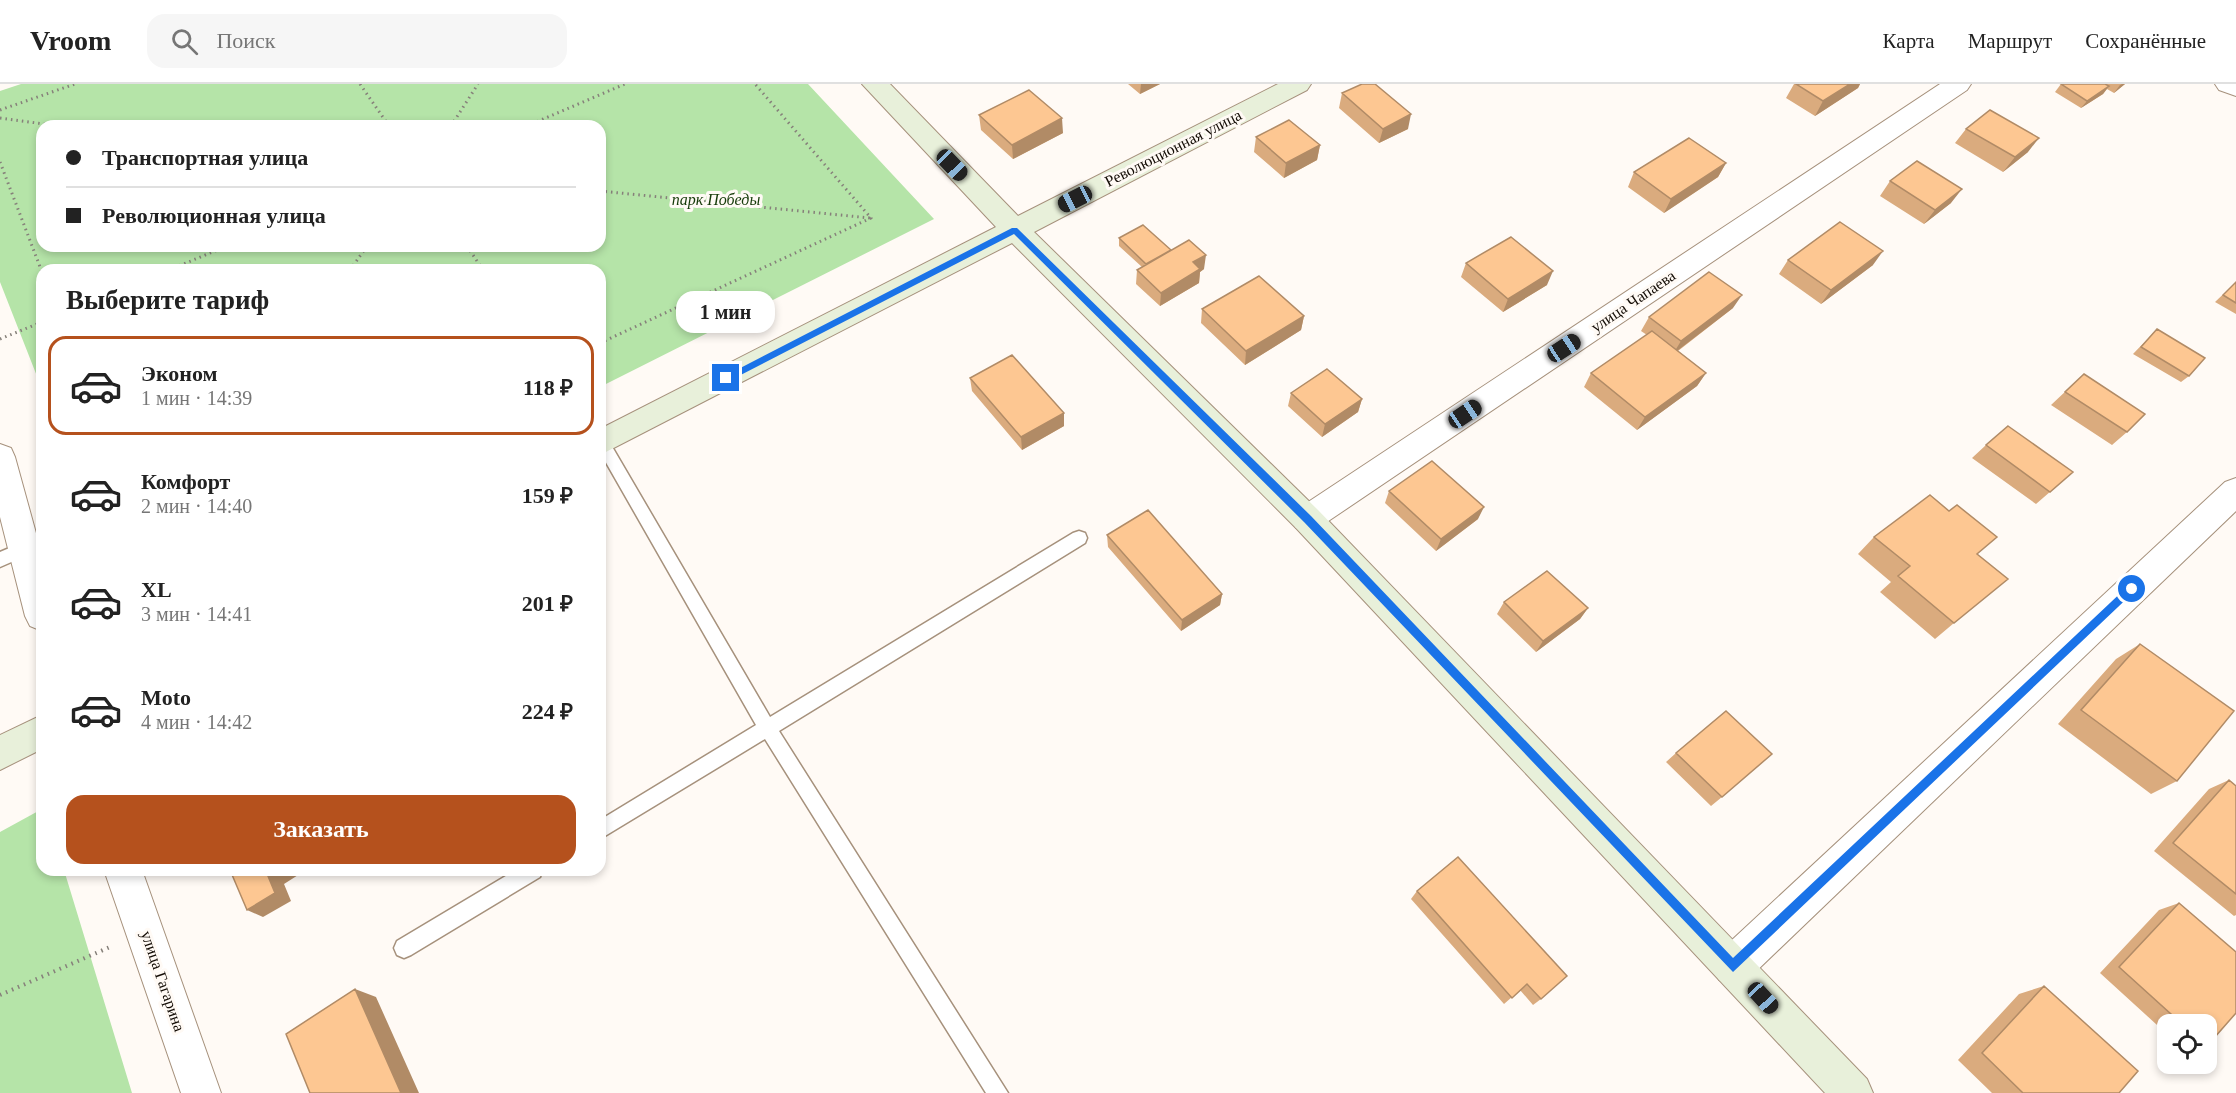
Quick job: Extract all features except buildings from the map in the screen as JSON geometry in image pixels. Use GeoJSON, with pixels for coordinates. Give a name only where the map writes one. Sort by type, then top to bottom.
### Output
{"type":"FeatureCollection","features":[{"type":"Feature","properties":{"kind":"street"},"geometry":{"type":"LineString","coordinates":[[875,84],[1015,230],[1307,519],[1853,1093]]}},
{"type":"Feature","properties":{"kind":"street","name":"Революционная улица"},"geometry":{"type":"LineString","coordinates":[[606,439],[1298,84]]}},
{"type":"Feature","properties":{"kind":"street","name":"улица Чапаева"},"geometry":{"type":"LineString","coordinates":[[1307,519],[1958,84]]}},
{"type":"Feature","properties":{"kind":"street"},"geometry":{"type":"LineString","coordinates":[[2228,84],[2236,88]]}},
{"type":"Feature","properties":{"kind":"street"},"geometry":{"type":"LineString","coordinates":[[0,457],[13,554],[36,603]]}},
{"type":"Feature","properties":{"kind":"street"},"geometry":{"type":"LineString","coordinates":[[1733,966],[2236,490]]}},
{"type":"Feature","properties":{"kind":"street"},"geometry":{"type":"LineString","coordinates":[[0,753],[36,734]]}},
{"type":"Feature","properties":{"kind":"street","name":"улица Гагарина"},"geometry":{"type":"LineString","coordinates":[[125,876],[201,1093]]}},
{"type":"Feature","properties":{"kind":"lane"},"geometry":{"type":"LineString","coordinates":[[606,451],[768,729],[998,1093]]}},
{"type":"Feature","properties":{"kind":"lane"},"geometry":{"type":"LineString","coordinates":[[606,826],[1079,538]]}},
{"type":"Feature","properties":{"kind":"lane"},"geometry":{"type":"LineString","coordinates":[[404,948],[523,876]]}},
{"type":"Feature","properties":{"kind":"path"},"geometry":{"type":"LineString","coordinates":[[0,110],[75,84]]}},
{"type":"Feature","properties":{"kind":"path"},"geometry":{"type":"LineString","coordinates":[[360,84],[385,120]]}},
{"type":"Feature","properties":{"kind":"path"},"geometry":{"type":"LineString","coordinates":[[455,120],[478,84]]}},
{"type":"Feature","properties":{"kind":"path"},"geometry":{"type":"LineString","coordinates":[[541,120],[624,84]]}},
{"type":"Feature","properties":{"kind":"path"},"geometry":{"type":"LineString","coordinates":[[755,84],[871,218]]}},
{"type":"Feature","properties":{"kind":"path"},"geometry":{"type":"LineString","coordinates":[[0,118],[36,123]]}},
{"type":"Feature","properties":{"kind":"path"},"geometry":{"type":"LineString","coordinates":[[0,162],[39,264]]}},
{"type":"Feature","properties":{"kind":"path"},"geometry":{"type":"LineString","coordinates":[[606,192],[871,218]]}},
{"type":"Feature","properties":{"kind":"path"},"geometry":{"type":"LineString","coordinates":[[606,340],[871,218]]}},
{"type":"Feature","properties":{"kind":"path"},"geometry":{"type":"LineString","coordinates":[[184,264],[212,252]]}},
{"type":"Feature","properties":{"kind":"path"},"geometry":{"type":"LineString","coordinates":[[0,339],[36,324]]}},
{"type":"Feature","properties":{"kind":"path"},"geometry":{"type":"LineString","coordinates":[[0,995],[146,931]]}},
{"type":"Feature","properties":{"kind":"green space","name":"парк Победы"},"geometry":{"type":"Polygon","coordinates":[[[21,84],[808,84],[934,219],[606,384],[606,264],[36,264],[36,374],[0,282],[0,91],[21,84]]]}},
{"type":"Feature","properties":{"kind":"green space"},"geometry":{"type":"Polygon","coordinates":[[[36,812],[36,876],[66,876],[132,1093],[0,1093],[0,832],[36,812]]]}},
{"type":"Feature","properties":{"kind":"route"},"geometry":{"type":"LineString","coordinates":[[726,378],[1015,230],[1307,519],[1733,966],[2132,589]]}}]}
